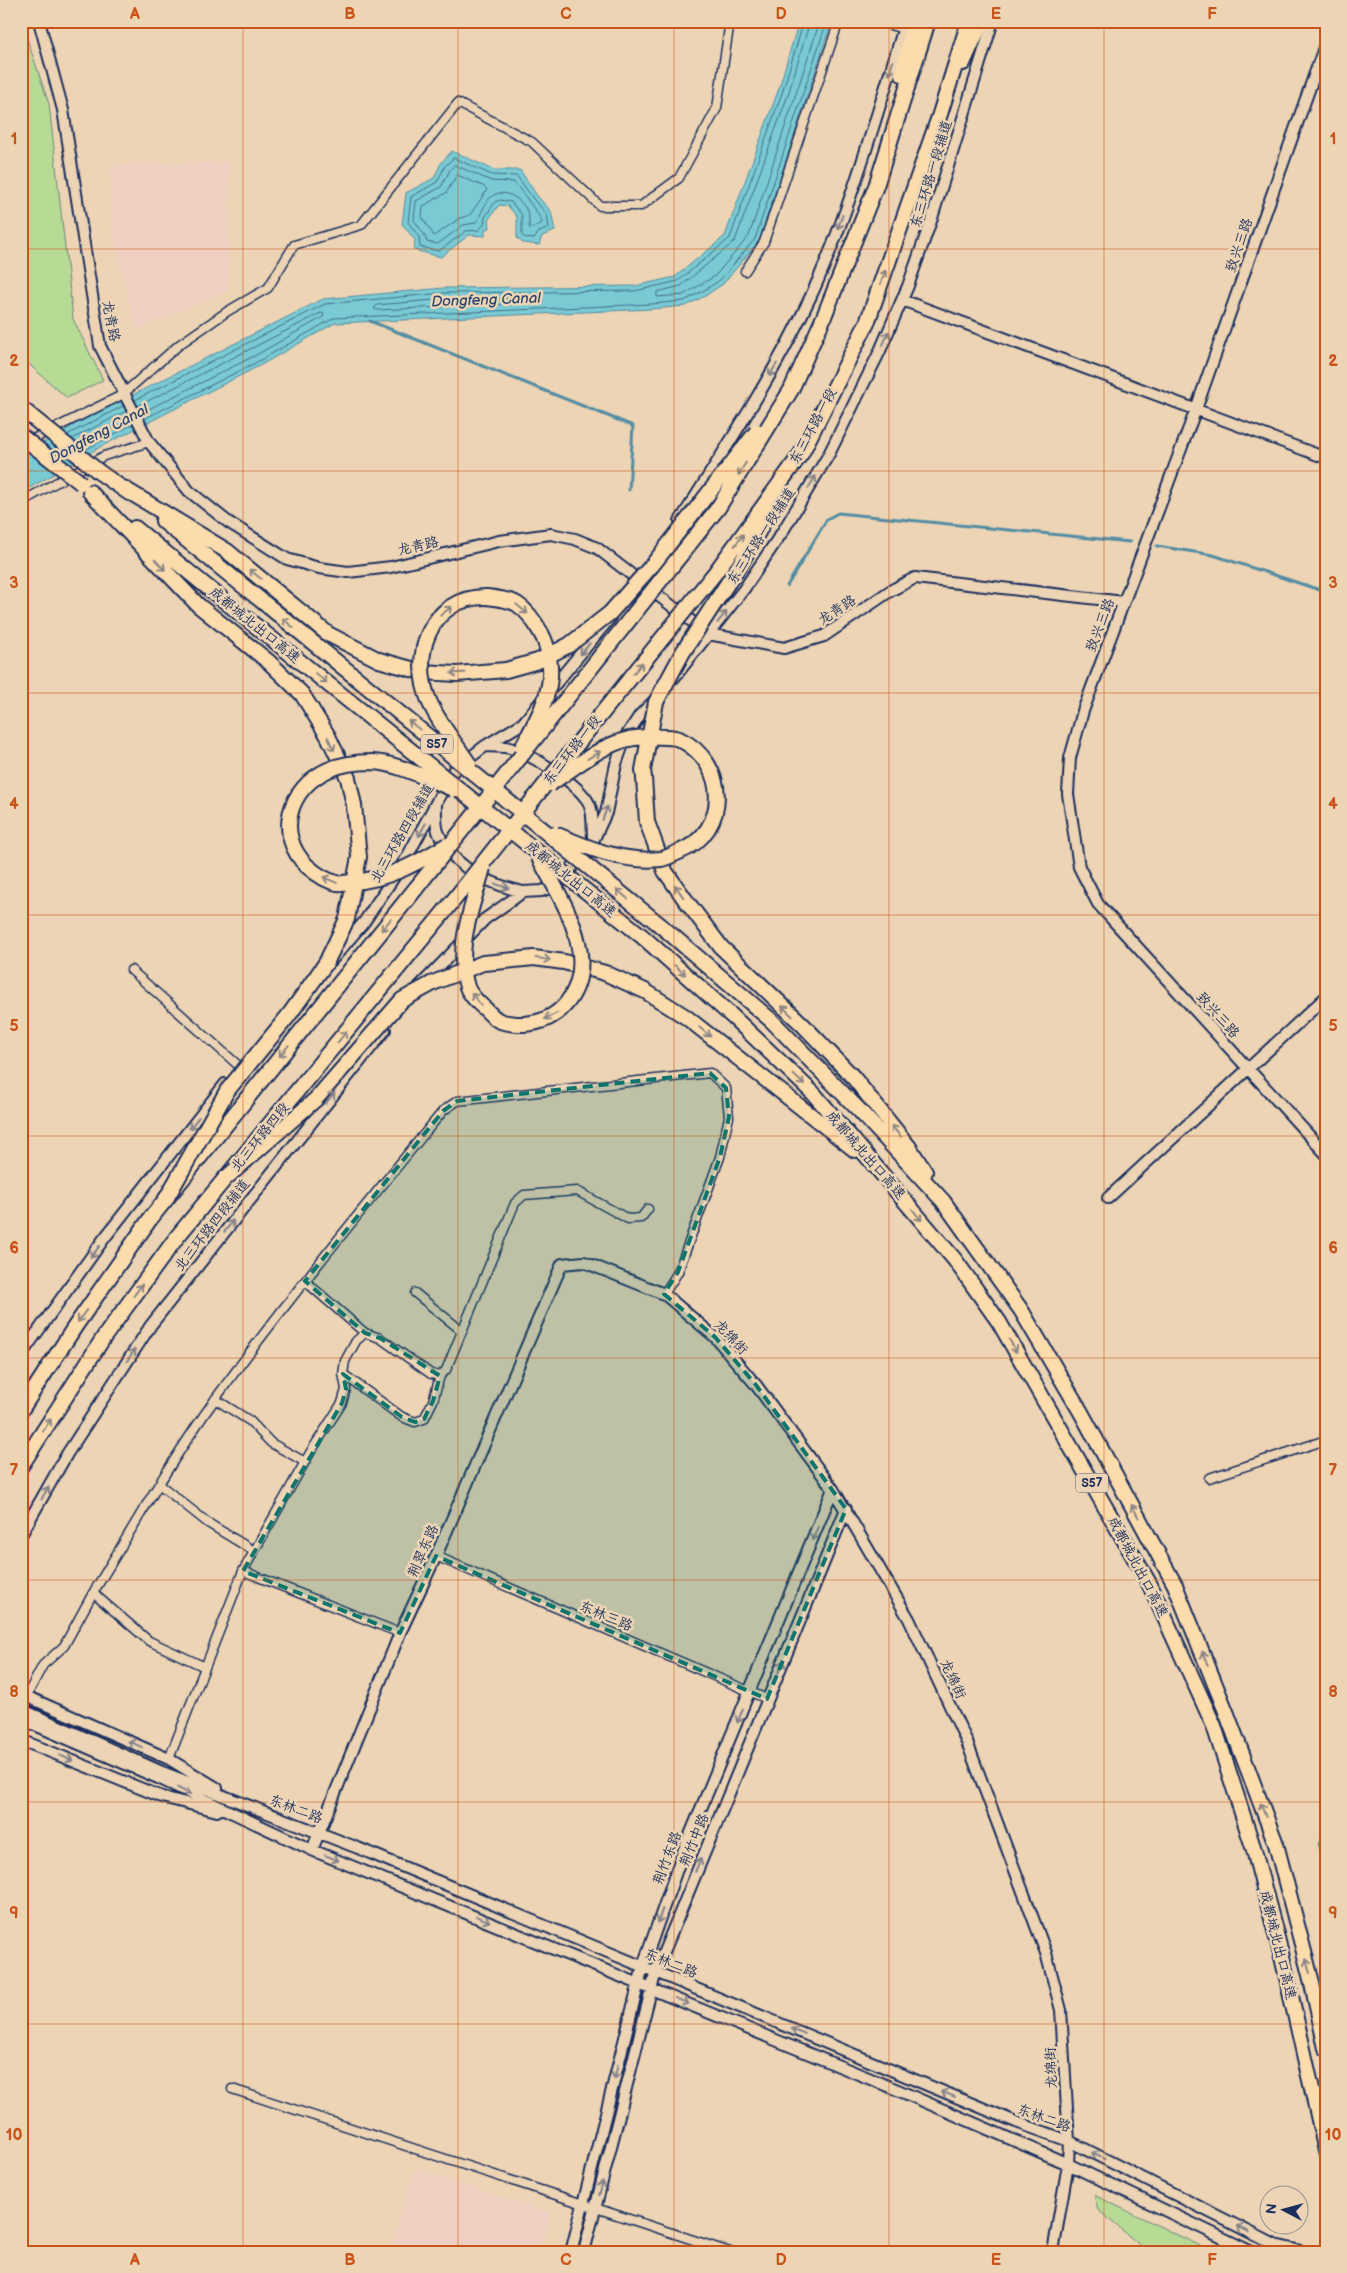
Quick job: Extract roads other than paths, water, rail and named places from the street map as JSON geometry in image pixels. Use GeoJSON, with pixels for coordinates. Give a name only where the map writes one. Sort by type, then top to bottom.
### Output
{"type":"FeatureCollection","features":[{"type":"Feature","properties":{"kind":"highway"},"geometry":{"type":"LineString","coordinates":[[21,1410],[76,1325],[150,1219],[456,840],[718,508],[790,390],[823,319],[876,186],[928,21]]}},
{"type":"Feature","properties":{"kind":"highway","name":"东三环路一段"},"geometry":{"type":"LineString","coordinates":[[517,820],[715,573],[801,454],[867,323],[940,114],[969,21]]}},
{"type":"Feature","properties":{"kind":"highway"},"geometry":{"type":"LineString","coordinates":[[940,114],[982,21]]}},
{"type":"Feature","properties":{"kind":"highway"},"geometry":{"type":"LineString","coordinates":[[876,186],[908,24]]}},
{"type":"Feature","properties":{"kind":"highway"},"geometry":{"type":"LineString","coordinates":[[123,488],[227,551],[328,634],[379,660],[422,672],[457,674],[506,670],[538,661],[569,645],[610,613],[654,563],[713,485],[790,390]]}},
{"type":"Feature","properties":{"kind":"highway","name":"成都城北出口高速"},"geometry":{"type":"LineString","coordinates":[[21,408],[99,472],[123,488],[660,925],[772,1020],[943,1200],[1021,1310],[1082,1414],[1175,1585],[1227,1714],[1276,1844],[1311,1979],[1326,2048]]}},
{"type":"Feature","properties":{"kind":"highway","name":"成都城北出口高速"},"geometry":{"type":"LineString","coordinates":[[21,436],[643,937],[733,1017],[814,1094],[955,1260],[999,1322],[1154,1594],[1214,1726],[1254,1850],[1283,1961],[1326,2151]]}},
{"type":"Feature","properties":{"kind":"highway"},"geometry":{"type":"LineString","coordinates":[[801,454],[742,561],[683,652],[656,702],[643,770],[647,822],[665,871],[721,947],[803,1025],[853,1077],[909,1147],[943,1200]]}},
{"type":"Feature","properties":{"kind":"highway"},"geometry":{"type":"LineString","coordinates":[[85,487],[198,605],[269,662],[302,694],[328,736],[348,778],[354,805],[359,857],[347,919],[326,963],[289,1015],[227,1091],[166,1199]]}},
{"type":"Feature","properties":{"kind":"highway"},"geometry":{"type":"LineString","coordinates":[[478,777],[429,702],[422,656],[428,635],[440,616],[454,604],[476,597],[516,603],[532,617],[544,638],[550,660],[549,685],[537,718],[511,771]]}},
{"type":"Feature","properties":{"kind":"highway"},"geometry":{"type":"LineString","coordinates":[[539,792],[597,753],[629,739],[677,738],[691,747],[707,762],[715,782],[718,800],[714,818],[701,838],[686,849],[663,858],[622,858],[600,852],[542,829]]}},
{"type":"Feature","properties":{"kind":"highway"},"geometry":{"type":"LineString","coordinates":[[456,840],[408,868],[369,881],[337,883],[315,873],[298,857],[288,834],[291,814],[299,792],[311,781],[328,770],[349,764],[375,762],[408,771],[465,794]]}},
{"type":"Feature","properties":{"kind":"highway","name":"北三环路四段"},"geometry":{"type":"LineString","coordinates":[[21,1466],[104,1337],[177,1237],[517,820]]}},
{"type":"Feature","properties":{"kind":"highway"},"geometry":{"type":"LineString","coordinates":[[485,860],[464,941],[463,963],[468,988],[480,1005],[498,1020],[515,1024],[533,1023],[555,1015],[571,1000],[578,980],[580,954],[574,928],[534,849]]}},
{"type":"Feature","properties":{"kind":"highway"},"geometry":{"type":"LineString","coordinates":[[227,1177],[316,1099],[402,1000],[433,983],[484,963],[534,958],[564,962],[605,974],[645,991],[686,1017],[879,1169]]}},
{"type":"Feature","properties":{"kind":"main road","name":"龙青路"},"geometry":{"type":"LineString","coordinates":[[39,21],[63,110],[100,346],[149,442],[190,491],[228,522],[287,559],[319,568],[348,572],[391,567],[499,541],[551,534],[574,539],[598,548],[708,634],[784,648],[824,636],[890,592],[915,578],[1124,602]]}},
{"type":"Feature","properties":{"kind":"main road","name":"东三环路一段辅道"},"geometry":{"type":"LineString","coordinates":[[571,869],[593,841],[606,813],[616,764],[626,736],[640,716],[668,686],[744,589],[783,531],[829,454],[879,353],[902,300],[932,218],[993,21]]}},
{"type":"Feature","properties":{"kind":"main road"},"geometry":{"type":"LineString","coordinates":[[485,746],[523,723],[641,581],[782,354],[812,295],[840,225],[908,24]]}},
{"type":"Feature","properties":{"kind":"main road","name":"致兴三路"},"geometry":{"type":"LineString","coordinates":[[1326,42],[1196,409],[1083,711],[1070,758],[1068,794],[1079,867],[1098,904],[1326,1154]]}},
{"type":"Feature","properties":{"kind":"main road"},"geometry":{"type":"LineString","coordinates":[[902,300],[1326,458]]}},
{"type":"Feature","properties":{"kind":"main road"},"geometry":{"type":"LineString","coordinates":[[485,746],[509,748],[542,764],[571,784],[587,800],[592,816],[593,841]]}},
{"type":"Feature","properties":{"kind":"main road","name":"北三环路四段辅道"},"geometry":{"type":"LineString","coordinates":[[21,1355],[104,1240],[239,1066],[364,922],[406,858],[453,772],[485,746]]}},
{"type":"Feature","properties":{"kind":"main road"},"geometry":{"type":"LineString","coordinates":[[436,800],[439,834],[455,858],[470,871],[491,883],[523,892]]}},
{"type":"Feature","properties":{"kind":"main road","name":"北三环路四段辅道"},"geometry":{"type":"LineString","coordinates":[[21,1535],[67,1454],[151,1325],[420,987],[485,919],[523,892],[542,891],[559,884],[571,869]]}},
{"type":"Feature","properties":{"kind":"main road"},"geometry":{"type":"LineString","coordinates":[[1108,1198],[1326,997]]}},
{"type":"Feature","properties":{"kind":"main road","name":"龙绵街"},"geometry":{"type":"LineString","coordinates":[[562,1264],[584,1262],[664,1294],[715,1337],[756,1385],[834,1488],[909,1619],[967,1742],[1046,1953],[1062,2010],[1069,2141],[1068,2164],[1053,2252]]}},
{"type":"Feature","properties":{"kind":"main road","name":"荆翠东路"},"geometry":{"type":"LineString","coordinates":[[312,1850],[400,1632],[436,1556],[562,1264]]}},
{"type":"Feature","properties":{"kind":"main road","name":"荆竹东路"},"geometry":{"type":"LineString","coordinates":[[571,2252],[642,1966],[683,1852],[751,1692],[834,1488]]}},
{"type":"Feature","properties":{"kind":"main road","name":"荆竹中路"},"geometry":{"type":"LineString","coordinates":[[584,2252],[656,1971],[846,1508]]}},
{"type":"Feature","properties":{"kind":"main road"},"geometry":{"type":"LineString","coordinates":[[24,1695],[169,1759],[239,1801]]}},
{"type":"Feature","properties":{"kind":"main road","name":"东林二路"},"geometry":{"type":"LineString","coordinates":[[21,1709],[238,1817],[312,1850],[900,2091],[1068,2164],[1252,2252]]}},
{"type":"Feature","properties":{"kind":"main road","name":"东林二路"},"geometry":{"type":"LineString","coordinates":[[21,1720],[319,1832],[1016,2122],[1069,2141],[1275,2245],[1305,2252]]}},
{"type":"Feature","properties":{"kind":"main road"},"geometry":{"type":"LineString","coordinates":[[21,1740],[162,1797],[238,1817]]}},
{"type":"Feature","properties":{"kind":"street"},"geometry":{"type":"LineString","coordinates":[[21,445],[124,394],[180,344],[228,311],[268,288],[294,245],[361,225],[412,164],[458,102],[532,142],[600,206],[641,206],[679,178],[717,108],[730,21]]}},
{"type":"Feature","properties":{"kind":"street"},"geometry":{"type":"LineString","coordinates":[[745,271],[764,242],[839,21]]}},
{"type":"Feature","properties":{"kind":"street"},"geometry":{"type":"LineString","coordinates":[[877,21],[908,24]]}},
{"type":"Feature","properties":{"kind":"street"},"geometry":{"type":"LineString","coordinates":[[21,502],[104,456],[149,442]]}},
{"type":"Feature","properties":{"kind":"street"},"geometry":{"type":"LineString","coordinates":[[132,970],[239,1066]]}},
{"type":"Feature","properties":{"kind":"street"},"geometry":{"type":"LineString","coordinates":[[24,1695],[43,1665],[64,1646],[93,1593],[215,1399],[305,1281],[443,1111],[457,1102],[710,1073],[726,1088],[729,1117],[720,1157],[678,1272],[664,1294]]}},
{"type":"Feature","properties":{"kind":"street"},"geometry":{"type":"LineString","coordinates":[[343,1374],[402,1417],[415,1422],[424,1419],[433,1401],[440,1376],[446,1370],[515,1203],[524,1196],[577,1191],[628,1219],[641,1218],[648,1208]]}},
{"type":"Feature","properties":{"kind":"street"},"geometry":{"type":"LineString","coordinates":[[305,1281],[364,1333],[380,1338],[431,1374],[440,1376]]}},
{"type":"Feature","properties":{"kind":"street"},"geometry":{"type":"LineString","coordinates":[[415,1292],[462,1331]]}},
{"type":"Feature","properties":{"kind":"street"},"geometry":{"type":"LineString","coordinates":[[169,1759],[243,1571],[305,1462],[342,1403],[346,1389],[343,1374],[345,1361],[356,1341],[364,1333]]}},
{"type":"Feature","properties":{"kind":"street"},"geometry":{"type":"LineString","coordinates":[[215,1399],[250,1421],[271,1443],[305,1462]]}},
{"type":"Feature","properties":{"kind":"street"},"geometry":{"type":"LineString","coordinates":[[1209,1478],[1326,1440]]}},
{"type":"Feature","properties":{"kind":"street"},"geometry":{"type":"LineString","coordinates":[[160,1484],[208,1523],[254,1551]]}},
{"type":"Feature","properties":{"kind":"street","name":"东林三路"},"geometry":{"type":"LineString","coordinates":[[436,1556],[767,1699]]}},
{"type":"Feature","properties":{"kind":"street"},"geometry":{"type":"LineString","coordinates":[[243,1571],[400,1632]]}},
{"type":"Feature","properties":{"kind":"street"},"geometry":{"type":"LineString","coordinates":[[93,1593],[149,1641],[205,1667]]}},
{"type":"Feature","properties":{"kind":"street"},"geometry":{"type":"LineString","coordinates":[[1325,1844],[1326,1854]]}},
{"type":"Feature","properties":{"kind":"street"},"geometry":{"type":"LineString","coordinates":[[232,2088],[730,2252]]}},
{"type":"Feature","properties":{"kind":"water","name":"Dongfeng Canal"},"geometry":{"type":"Polygon","coordinates":[[[799,21],[832,21],[759,241],[723,284],[705,296],[686,306],[652,309],[335,323],[261,365],[100,447],[21,493],[21,456],[79,422],[323,299],[444,288],[635,286],[675,277],[725,236],[778,91],[799,21]]]}},
{"type":"Feature","properties":{"kind":"water"},"geometry":{"type":"Polygon","coordinates":[[[452,151],[494,170],[520,170],[538,197],[551,211],[555,231],[542,236],[539,245],[523,243],[517,238],[517,217],[508,206],[499,205],[489,219],[490,228],[485,229],[485,236],[469,235],[441,257],[414,250],[415,240],[402,224],[406,193],[434,178],[441,163],[452,151]]]}},
{"type":"Feature","properties":{"kind":"waterway"},"geometry":{"type":"LineString","coordinates":[[370,321],[633,426],[629,490]]}},
{"type":"Feature","properties":{"kind":"waterway"},"geometry":{"type":"LineString","coordinates":[[787,586],[827,519],[838,513],[1130,542]]}},
{"type":"Feature","properties":{"kind":"waterway"},"geometry":{"type":"LineString","coordinates":[[1157,546],[1213,555],[1326,592]]}}]}
